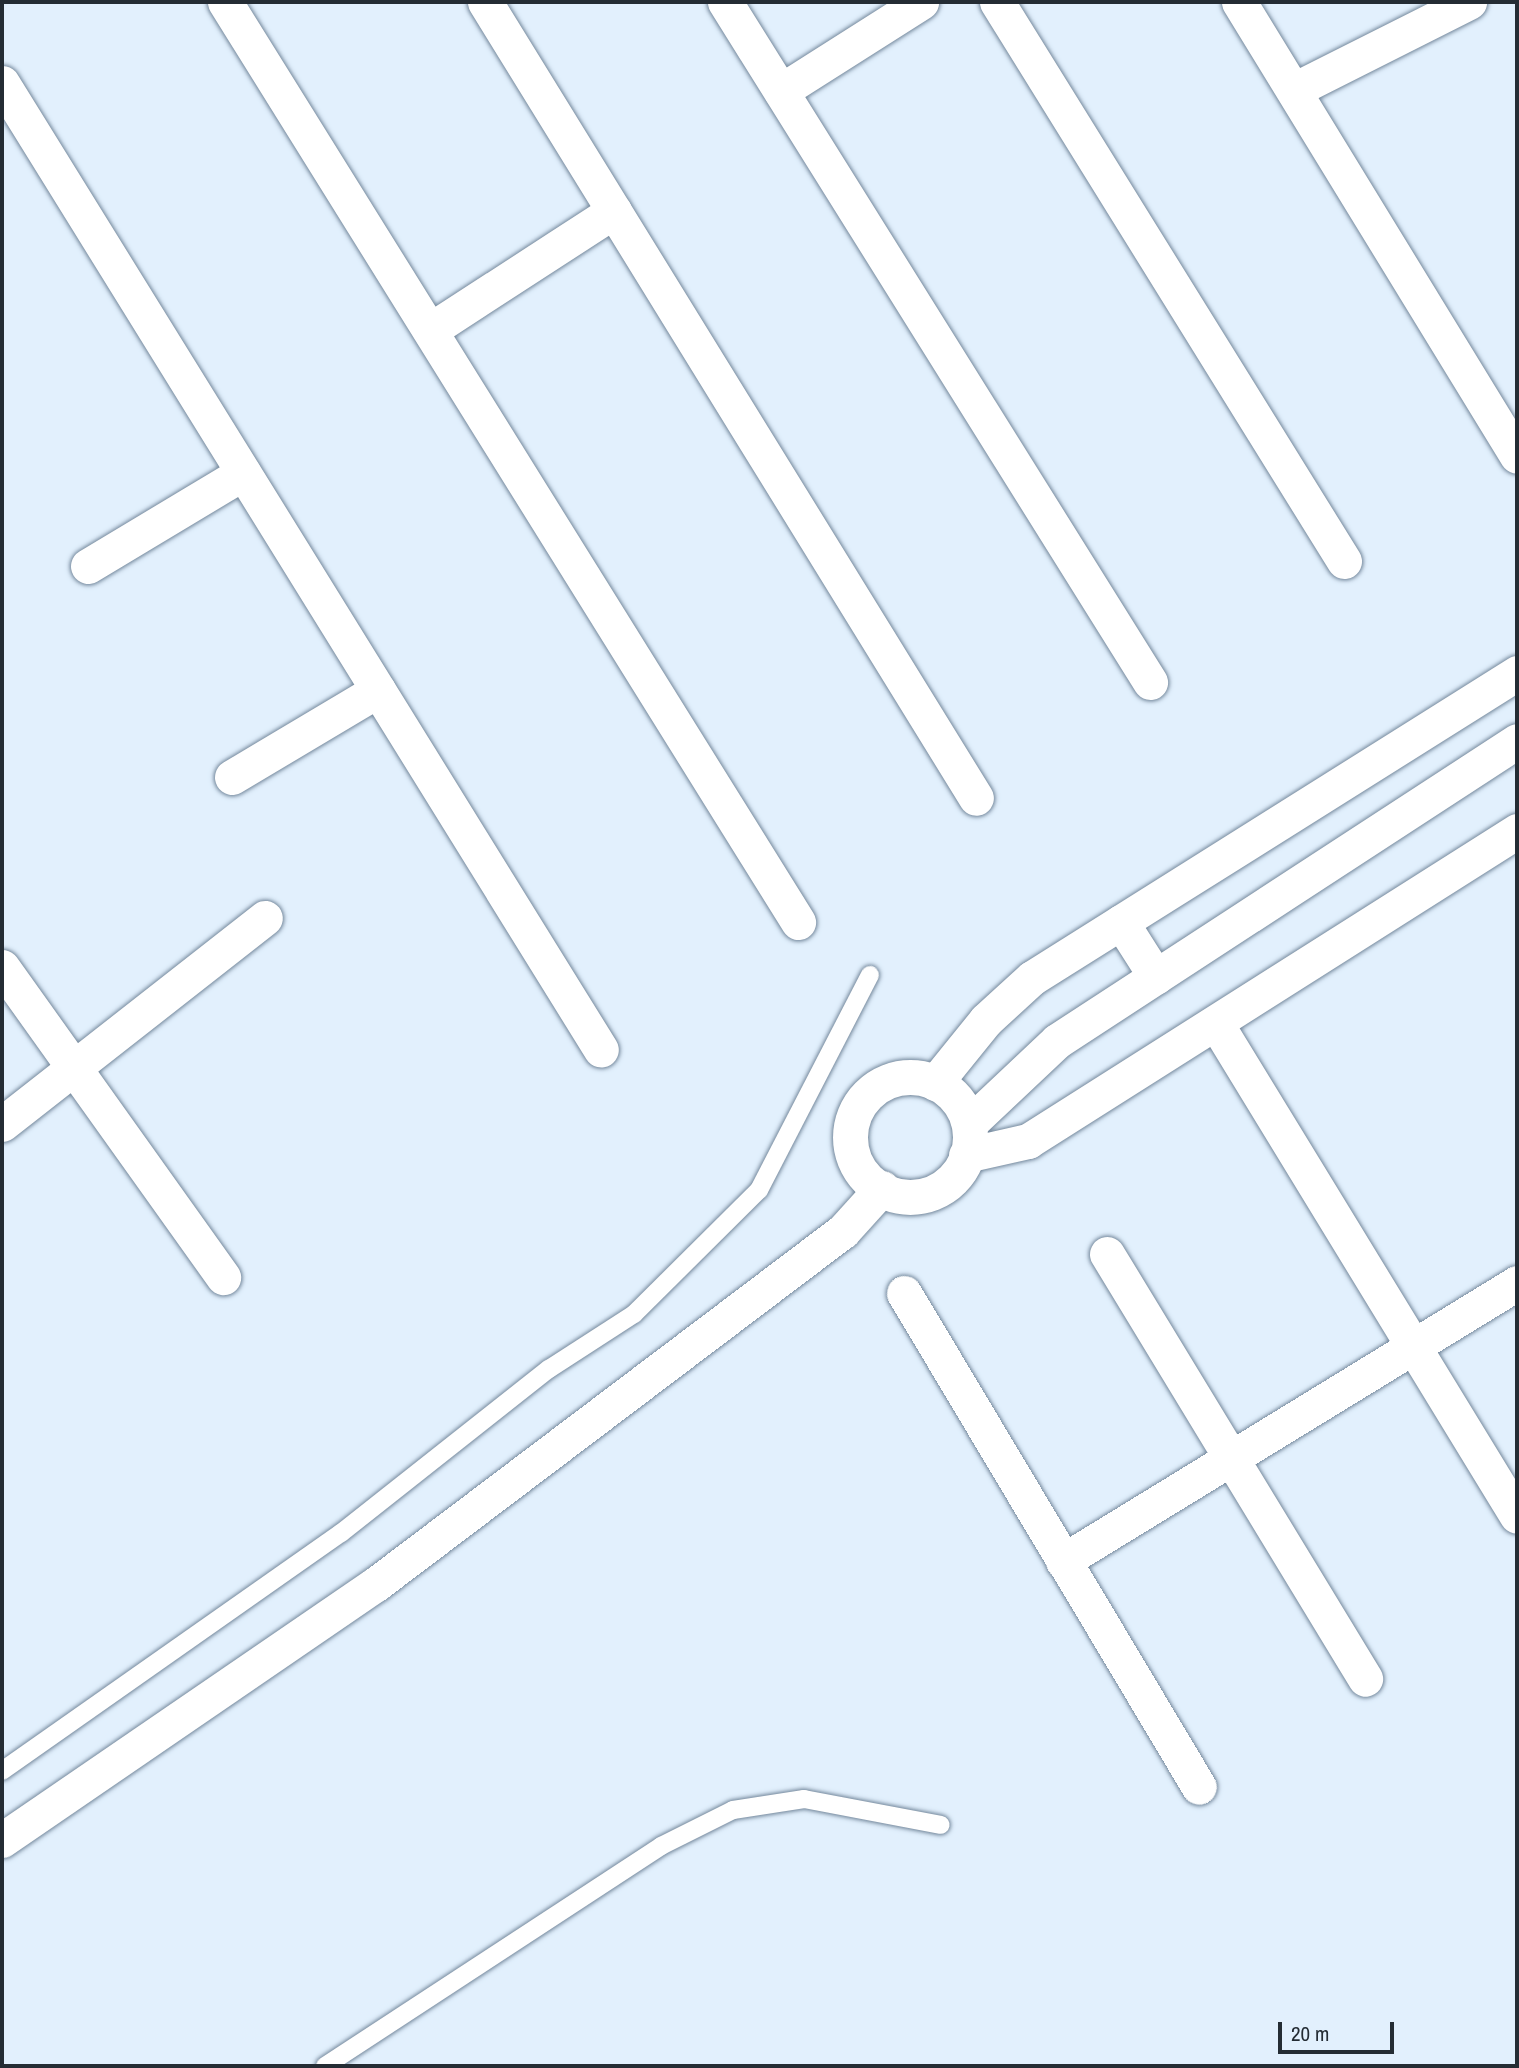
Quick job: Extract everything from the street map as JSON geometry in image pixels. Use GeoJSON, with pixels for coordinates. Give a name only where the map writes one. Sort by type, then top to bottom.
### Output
{"type":"FeatureCollection","features":[{"type":"Feature","properties":{"kind":"street"},"geometry":{"type":"LineString","coordinates":[[225,2],[432,329],[798,922]]}},
{"type":"Feature","properties":{"kind":"street"},"geometry":{"type":"LineString","coordinates":[[485,2],[976,799]]}},
{"type":"Feature","properties":{"kind":"street"},"geometry":{"type":"LineString","coordinates":[[725,2],[1150,682]]}},
{"type":"Feature","properties":{"kind":"street"},"geometry":{"type":"LineString","coordinates":[[780,91],[920,2]]}},
{"type":"Feature","properties":{"kind":"street"},"geometry":{"type":"LineString","coordinates":[[996,2],[1344,561]]}},
{"type":"Feature","properties":{"kind":"street"},"geometry":{"type":"LineString","coordinates":[[1239,2],[1517,456]]}},
{"type":"Feature","properties":{"kind":"street"},"geometry":{"type":"LineString","coordinates":[[1294,90],[1469,2]]}},
{"type":"Feature","properties":{"kind":"street"},"geometry":{"type":"LineString","coordinates":[[2,83],[601,1050]]}},
{"type":"Feature","properties":{"kind":"street"},"geometry":{"type":"LineString","coordinates":[[432,329],[614,211]]}},
{"type":"Feature","properties":{"kind":"street"},"geometry":{"type":"LineString","coordinates":[[88,566],[243,473]]}},
{"type":"Feature","properties":{"kind":"street"},"geometry":{"type":"LineString","coordinates":[[935,1083],[986,1020],[1032,978],[1517,673]]}},
{"type":"Feature","properties":{"kind":"street"},"geometry":{"type":"LineString","coordinates":[[232,777],[378,690]]}},
{"type":"Feature","properties":{"kind":"street"},"geometry":{"type":"LineString","coordinates":[[968,1139],[961,1104],[935,1083],[907,1076],[887,1081],[856,1108],[851,1150],[860,1169],[882,1188],[913,1196],[934,1192],[951,1181],[968,1139],[1057,1041],[1517,741]]}},
{"type":"Feature","properties":{"kind":"street"},"geometry":{"type":"LineString","coordinates":[[968,1139],[1028,1141],[1217,1025],[1517,831]]}},
{"type":"Feature","properties":{"kind":"street"},"geometry":{"type":"LineString","coordinates":[[2,1124],[265,918]]}},
{"type":"Feature","properties":{"kind":"street"},"geometry":{"type":"LineString","coordinates":[[1121,922],[1156,977]]}},
{"type":"Feature","properties":{"kind":"street"},"geometry":{"type":"LineString","coordinates":[[2,967],[76,1066],[223,1277]]}},
{"type":"Feature","properties":{"kind":"street"},"geometry":{"type":"LineString","coordinates":[[1217,1025],[1517,1516]]}},
{"type":"Feature","properties":{"kind":"street"},"geometry":{"type":"LineString","coordinates":[[2,1840],[376,1584],[843,1230],[882,1188]]}},
{"type":"Feature","properties":{"kind":"street"},"geometry":{"type":"LineString","coordinates":[[1107,1254],[1365,1679]]}},
{"type":"Feature","properties":{"kind":"street"},"geometry":{"type":"LineString","coordinates":[[1063,1561],[1517,1283]]}},
{"type":"Feature","properties":{"kind":"street"},"geometry":{"type":"LineString","coordinates":[[904,1293],[1199,1787]]}},
{"type":"Feature","properties":{"kind":"lane"},"geometry":{"type":"LineString","coordinates":[[2,1771],[341,1533],[549,1369],[634,1314],[760,1190],[870,975]]}},
{"type":"Feature","properties":{"kind":"lane"},"geometry":{"type":"LineString","coordinates":[[325,2066],[661,1846],[733,1810],[804,1799],[941,1825]]}}]}
